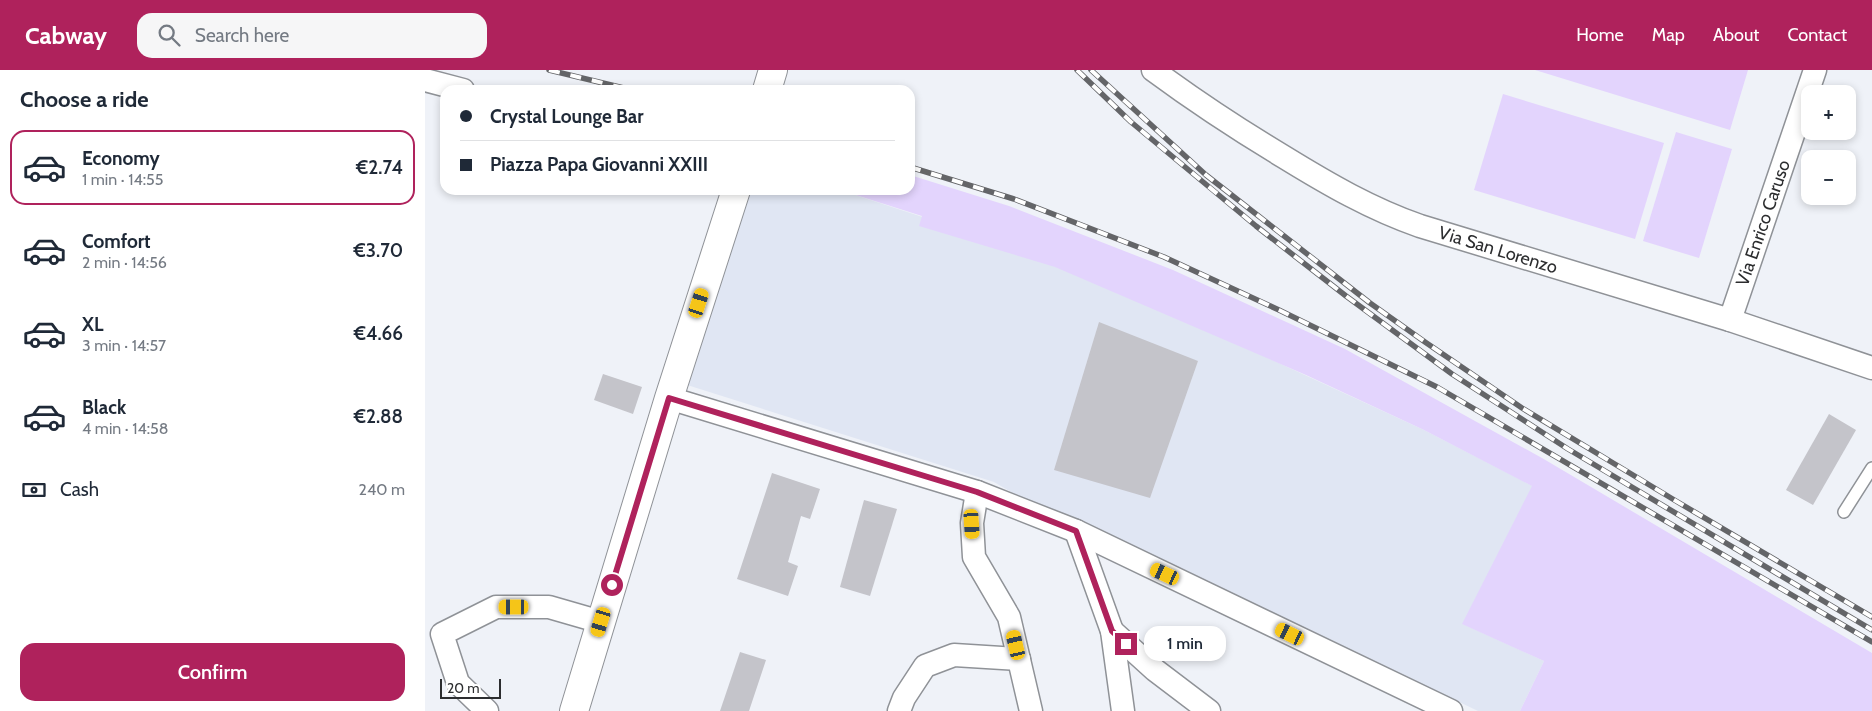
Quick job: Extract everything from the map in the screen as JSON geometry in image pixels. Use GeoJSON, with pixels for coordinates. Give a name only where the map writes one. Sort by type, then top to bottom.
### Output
{"type":"FeatureCollection","features":[{"type":"Feature","properties":{"kind":"main road"},"geometry":{"type":"LineString","coordinates":[[768,85],[773,70]]}},
{"type":"Feature","properties":{"kind":"main road"},"geometry":{"type":"LineString","coordinates":[[574,711],[669,398],[735,195]]}},
{"type":"Feature","properties":{"kind":"street","name":"Via San Lorenzo"},"geometry":{"type":"LineString","coordinates":[[1153,70],[1264,145],[1329,184],[1389,216],[1436,232],[1730,320],[1872,368]]}},
{"type":"Feature","properties":{"kind":"street","name":"Via Enrico Caruso"},"geometry":{"type":"LineString","coordinates":[[1730,320],[1815,70]]}},
{"type":"Feature","properties":{"kind":"street"},"geometry":{"type":"LineString","coordinates":[[425,80],[444,85]]}},
{"type":"Feature","properties":{"kind":"street"},"geometry":{"type":"LineString","coordinates":[[669,398],[977,492],[1076,531],[1451,711]]}},
{"type":"Feature","properties":{"kind":"street"},"geometry":{"type":"LineString","coordinates":[[977,492],[972,524],[974,557],[1009,617],[1028,707]]}},
{"type":"Feature","properties":{"kind":"street"},"geometry":{"type":"LineString","coordinates":[[1076,531],[1112,631],[1123,711]]}},
{"type":"Feature","properties":{"kind":"street"},"geometry":{"type":"LineString","coordinates":[[487,711],[458,683],[442,634],[496,607],[549,607],[601,622]]}},
{"type":"Feature","properties":{"kind":"street"},"geometry":{"type":"LineString","coordinates":[[1112,631],[1155,670],[1209,711]]}},
{"type":"Feature","properties":{"kind":"street"},"geometry":{"type":"LineString","coordinates":[[899,711],[904,698],[925,666],[954,655],[1019,659]]}},
{"type":"Feature","properties":{"kind":"lane"},"geometry":{"type":"LineString","coordinates":[[1844,512],[1871,471]]}},
{"type":"Feature","properties":{"kind":"shaded area"},"geometry":{"type":"Polygon","coordinates":[[[1535,70],[1748,70],[1730,130],[1535,70]]]}},
{"type":"Feature","properties":{"kind":"shaded area"},"geometry":{"type":"Polygon","coordinates":[[[1503,94],[1664,143],[1635,239],[1474,190],[1503,94]]]}},
{"type":"Feature","properties":{"kind":"shaded area"},"geometry":{"type":"Polygon","coordinates":[[[1676,132],[1732,149],[1699,258],[1643,241],[1676,132]]]}},
{"type":"Feature","properties":{"kind":"shaded area"},"geometry":{"type":"Polygon","coordinates":[[[915,177],[1009,206],[1173,270],[1345,349],[1542,458],[1872,653],[1872,711],[1520,711],[1544,661],[1462,624],[1532,486],[1424,430],[1306,375],[1055,267],[919,226],[922,216],[856,195],[915,195],[915,177]]]}},
{"type":"Feature","properties":{"kind":"shaded area"},"geometry":{"type":"Polygon","coordinates":[[[745,195],[855,195],[1060,262],[1424,430],[1533,486],[1463,624],[1544,661],[1520,711],[1478,711],[1320,635],[1032,504],[994,482],[684,384],[745,195]]]}},
{"type":"Feature","properties":{"kind":"building"},"geometry":{"type":"Polygon","coordinates":[[[1099,322],[1198,361],[1150,498],[1054,470],[1099,322]]]}},
{"type":"Feature","properties":{"kind":"building"},"geometry":{"type":"Polygon","coordinates":[[[603,374],[642,387],[633,414],[594,400],[603,374]]]}},
{"type":"Feature","properties":{"kind":"building"},"geometry":{"type":"Polygon","coordinates":[[[1829,414],[1856,430],[1813,505],[1786,490],[1829,414]]]}},
{"type":"Feature","properties":{"kind":"building"},"geometry":{"type":"Polygon","coordinates":[[[772,473],[820,489],[810,519],[801,516],[788,562],[798,566],[788,596],[737,579],[772,473]]]}},
{"type":"Feature","properties":{"kind":"building"},"geometry":{"type":"Polygon","coordinates":[[[864,500],[897,509],[870,596],[840,587],[864,500]]]}},
{"type":"Feature","properties":{"kind":"building"},"geometry":{"type":"Polygon","coordinates":[[[740,652],[766,660],[749,711],[720,711],[740,652]]]}},
{"type":"Feature","properties":{"kind":"railway"},"geometry":{"type":"LineString","coordinates":[[549,70],[611,85]]}},
{"type":"Feature","properties":{"kind":"railway"},"geometry":{"type":"LineString","coordinates":[[1077,70],[1131,122],[1256,226],[1346,296],[1452,374],[1568,449],[1872,630]]}},
{"type":"Feature","properties":{"kind":"railway"},"geometry":{"type":"LineString","coordinates":[[1091,70],[1206,175],[1370,303],[1425,342],[1522,408],[1872,617]]}},
{"type":"Feature","properties":{"kind":"railway"},"geometry":{"type":"LineString","coordinates":[[915,169],[1014,199],[1164,257],[1279,310],[1437,387],[1872,642]]}},
{"type":"Feature","properties":{"kind":"route"},"geometry":{"type":"LineString","coordinates":[[612,585],[669,398],[977,492],[1076,531],[1112,631],[1126,644]]}}]}
